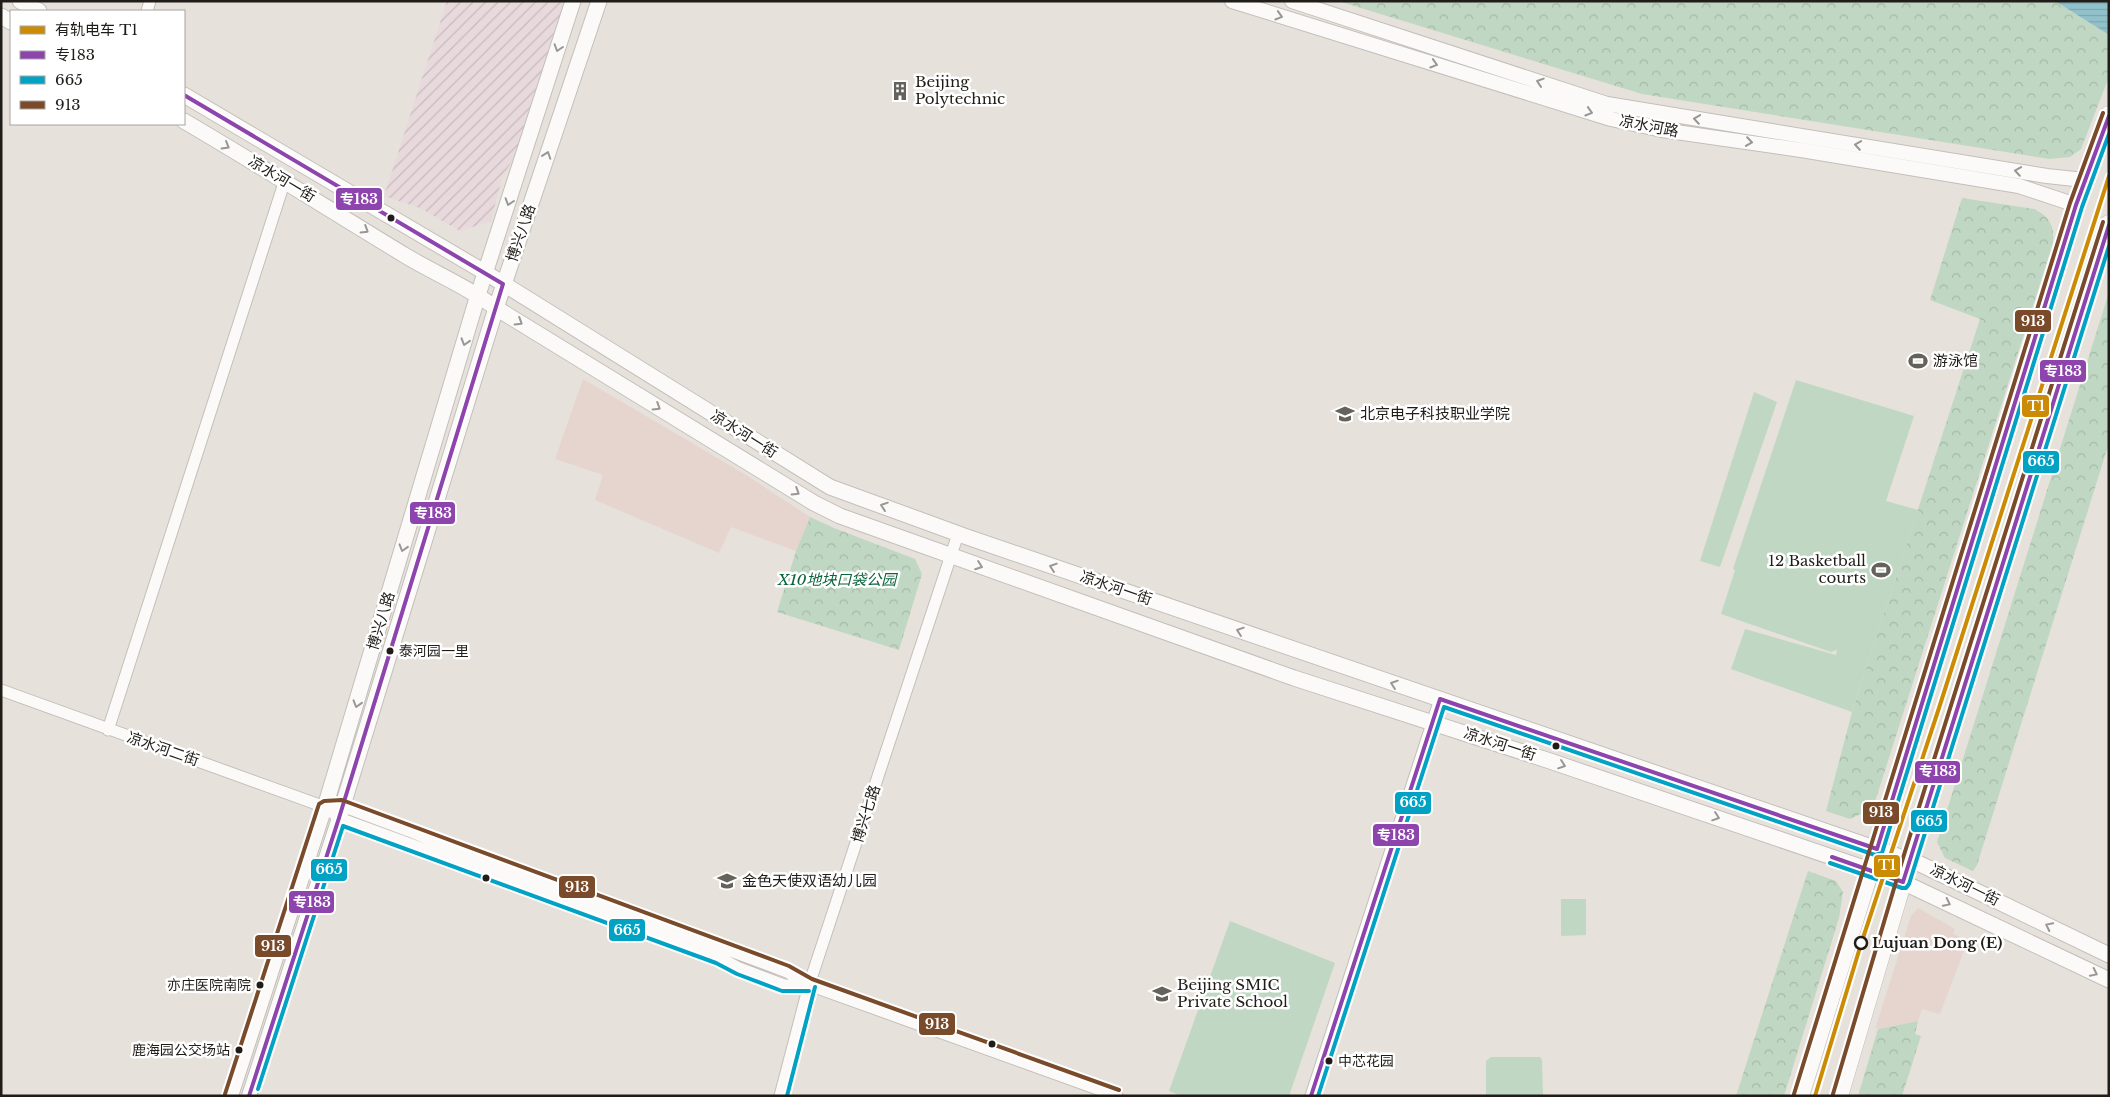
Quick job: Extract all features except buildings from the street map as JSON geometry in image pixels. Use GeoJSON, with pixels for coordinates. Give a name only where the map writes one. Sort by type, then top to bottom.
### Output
{"type":"FeatureCollection","features":[{"type":"Feature","properties":{"kind":"main road"},"geometry":{"type":"LineString","coordinates":[[20,1],[37,10]]}},
{"type":"Feature","properties":{"kind":"main road","name":"博兴八路"},"geometry":{"type":"LineString","coordinates":[[326,807],[478,295],[573,1]]}},
{"type":"Feature","properties":{"kind":"main road","name":"博兴八路"},"geometry":{"type":"LineString","coordinates":[[340,812],[503,284],[599,1]]}},
{"type":"Feature","properties":{"kind":"main road","name":"凉水河一街"},"geometry":{"type":"LineString","coordinates":[[185,96],[486,273],[830,487],[958,534],[1918,862],[2109,955]]}},
{"type":"Feature","properties":{"kind":"main road"},"geometry":{"type":"LineString","coordinates":[[1800,1096],[2076,205],[2109,115]]}},
{"type":"Feature","properties":{"kind":"main road","name":"凉水河一街"},"geometry":{"type":"LineString","coordinates":[[185,122],[285,180],[408,257],[478,295],[496,308],[814,503],[840,516],[1294,678],[1433,722],[1903,882],[2109,980]]}},
{"type":"Feature","properties":{"kind":"main road"},"geometry":{"type":"LineString","coordinates":[[1839,1096],[1909,860],[2109,224]]}},
{"type":"Feature","properties":{"kind":"main road"},"geometry":{"type":"LineString","coordinates":[[905,540],[913,538],[917,532],[916,518]]}},
{"type":"Feature","properties":{"kind":"street","name":"凉水河路"},"geometry":{"type":"LineString","coordinates":[[1232,1],[1611,119],[1662,130],[1801,150],[2019,186],[2076,205]]}},
{"type":"Feature","properties":{"kind":"street","name":"凉水河路"},"geometry":{"type":"LineString","coordinates":[[1292,1],[1607,104],[2047,176],[2084,180]]}},
{"type":"Feature","properties":{"kind":"street"},"geometry":{"type":"LineString","coordinates":[[2042,194],[2047,176]]}},
{"type":"Feature","properties":{"kind":"street"},"geometry":{"type":"LineString","coordinates":[[108,730],[285,180]]}},
{"type":"Feature","properties":{"kind":"street","name":"博兴七路"},"geometry":{"type":"LineString","coordinates":[[780,1096],[809,985],[958,534]]}},
{"type":"Feature","properties":{"kind":"street","name":"凉水河二街"},"geometry":{"type":"LineString","coordinates":[[1,690],[340,812],[719,957],[739,968],[784,984],[809,985],[1117,1096]]}},
{"type":"Feature","properties":{"kind":"street"},"geometry":{"type":"LineString","coordinates":[[1311,1096],[1440,699]]}},
{"type":"Feature","properties":{"kind":"street","name":"博兴八路"},"geometry":{"type":"LineString","coordinates":[[231,1096],[326,807]]}},
{"type":"Feature","properties":{"kind":"street","name":"博兴八路"},"geometry":{"type":"LineString","coordinates":[[249,1096],[340,812]]}},
{"type":"Feature","properties":{"kind":"shaded area"},"geometry":{"type":"Polygon","coordinates":[[[447,1],[567,1],[517,154],[502,177],[491,221],[460,231],[420,208],[384,196],[447,1]]]}},
{"type":"Feature","properties":{"kind":"shaded area"},"geometry":{"type":"Polygon","coordinates":[[[583,379],[746,475],[810,517],[796,551],[731,527],[719,553],[595,500],[603,475],[555,459],[583,379]]]}},
{"type":"Feature","properties":{"kind":"shaded area"},"geometry":{"type":"Polygon","coordinates":[[[1918,908],[1955,929],[1953,934],[1968,940],[1940,1014],[1922,1009],[1918,1021],[1875,1029],[1911,916],[1918,908]]]}},
{"type":"Feature","properties":{"kind":"green space"},"geometry":{"type":"Polygon","coordinates":[[[1338,1],[2055,1],[2109,35],[2109,77],[2081,149],[2070,157],[2049,159],[1642,94],[1338,1]]]}},
{"type":"Feature","properties":{"kind":"green space"},"geometry":{"type":"Polygon","coordinates":[[[1962,198],[2034,209],[2044,215],[2050,222],[2053,232],[2053,243],[1873,808],[1850,819],[1826,811],[1852,712],[1980,319],[1930,300],[1962,198]]]}},
{"type":"Feature","properties":{"kind":"green space"},"geometry":{"type":"Polygon","coordinates":[[[2109,292],[2109,443],[1977,865],[1973,871],[1945,858],[1937,842],[2109,292]]]}},
{"type":"Feature","properties":{"kind":"green space"},"geometry":{"type":"Polygon","coordinates":[[[1796,380],[1914,416],[1886,501],[1918,510],[1852,712],[1731,669],[1745,629],[1836,655],[1837,650],[1831,652],[1721,614],[1735,570],[1733,569],[1796,380]]]}},
{"type":"Feature","properties":{"kind":"green space"},"geometry":{"type":"Polygon","coordinates":[[[1754,392],[1777,402],[1720,567],[1700,561],[1754,392]]]}},
{"type":"Feature","properties":{"kind":"green space","name":"X10地块口袋公园"},"geometry":{"type":"Polygon","coordinates":[[[810,517],[915,559],[922,574],[899,650],[777,612],[796,551],[810,517]]]}},
{"type":"Feature","properties":{"kind":"green space"},"geometry":{"type":"Polygon","coordinates":[[[1808,871],[1836,881],[1843,892],[1839,918],[1784,1096],[1736,1096],[1808,871]]]}},
{"type":"Feature","properties":{"kind":"green space"},"geometry":{"type":"Polygon","coordinates":[[[1561,899],[1586,899],[1586,935],[1561,936],[1561,899]]]}},
{"type":"Feature","properties":{"kind":"green space"},"geometry":{"type":"Polygon","coordinates":[[[1230,921],[1335,963],[1289,1096],[1181,1096],[1169,1091],[1230,921]]]}},
{"type":"Feature","properties":{"kind":"green space"},"geometry":{"type":"Polygon","coordinates":[[[1918,1021],[1915,1034],[1921,1036],[1902,1096],[1858,1096],[1878,1029],[1918,1021]]]}},
{"type":"Feature","properties":{"kind":"green space"},"geometry":{"type":"Polygon","coordinates":[[[1491,1057],[1540,1057],[1542,1060],[1543,1096],[1486,1096],[1486,1061],[1491,1057]]]}},
{"type":"Feature","properties":{"kind":"water"},"geometry":{"type":"Polygon","coordinates":[[[2055,1],[2109,1],[2109,35],[2055,1]]]}},
{"type":"Feature","properties":{"kind":"tram line","name":"T1"},"geometry":{"type":"LineString","coordinates":[[1815,1096],[1861,944],[1939,708],[2109,176]]}},
{"type":"Feature","properties":{"kind":"transit line","name":"专183"},"geometry":{"type":"LineString","coordinates":[[185,96],[503,284],[339,818],[249,1096]]}},
{"type":"Feature","properties":{"kind":"transit line","name":"913"},"geometry":{"type":"LineString","coordinates":[[1794,1094],[2070,203],[2103,113]]}},
{"type":"Feature","properties":{"kind":"transit line","name":"专183"},"geometry":{"type":"LineString","coordinates":[[1311,1096],[1440,699],[1877,849],[2076,205],[2109,116]]}},
{"type":"Feature","properties":{"kind":"transit line","name":"665"},"geometry":{"type":"LineString","coordinates":[[1318,1096],[1444,707],[1875,855],[1882,853],[2082,207],[2109,134]]}},
{"type":"Feature","properties":{"kind":"transit line","name":"913"},"geometry":{"type":"LineString","coordinates":[[1833,1094],[1903,858],[2103,222]]}},
{"type":"Feature","properties":{"kind":"transit line","name":"专183"},"geometry":{"type":"LineString","coordinates":[[1832,857],[1903,882],[2109,225]]}},
{"type":"Feature","properties":{"kind":"transit line","name":"665"},"geometry":{"type":"LineString","coordinates":[[1830,863],[1902,888],[1906,888],[1909,884],[2109,246]]}},
{"type":"Feature","properties":{"kind":"transit line","name":"913"},"geometry":{"type":"LineString","coordinates":[[225,1094],[319,804],[324,801],[342,800],[789,966],[812,979],[1119,1090]]}},
{"type":"Feature","properties":{"kind":"transit line","name":"665"},"geometry":{"type":"LineString","coordinates":[[258,1089],[343,826],[716,963],[737,974],[782,991],[809,991]]}},
{"type":"Feature","properties":{"kind":"transit line","name":"665"},"geometry":{"type":"LineString","coordinates":[[787,1096],[815,987]]}},
{"type":"Feature","properties":{"kind":"place","name":"Beijing Polytechnic"},"geometry":{"type":"Point","coordinates":[900,91]}},
{"type":"Feature","properties":{"kind":"place","name":"游泳馆"},"geometry":{"type":"Point","coordinates":[1918,361]}},
{"type":"Feature","properties":{"kind":"place","name":"北京电子科技职业学院"},"geometry":{"type":"Point","coordinates":[1345,414]}},
{"type":"Feature","properties":{"kind":"place","name":"12 Basketball courts"},"geometry":{"type":"Point","coordinates":[1881,570]}},
{"type":"Feature","properties":{"kind":"place","name":"泰河园一里"},"geometry":{"type":"Point","coordinates":[390,651]}},
{"type":"Feature","properties":{"kind":"place","name":"金色天使双语幼儿园"},"geometry":{"type":"Point","coordinates":[727,881]}},
{"type":"Feature","properties":{"kind":"place","name":"Lujuan Dong (E)"},"geometry":{"type":"Point","coordinates":[1861,943]}},
{"type":"Feature","properties":{"kind":"place","name":"亦庄医院南院"},"geometry":{"type":"Point","coordinates":[260,985]}},
{"type":"Feature","properties":{"kind":"place","name":"Beijing SMIC Private School"},"geometry":{"type":"Point","coordinates":[1162,994]}},
{"type":"Feature","properties":{"kind":"place","name":"鹿海园公交场站"},"geometry":{"type":"Point","coordinates":[239,1050]}},
{"type":"Feature","properties":{"kind":"place","name":"中芯花园"},"geometry":{"type":"Point","coordinates":[1329,1061]}}]}
